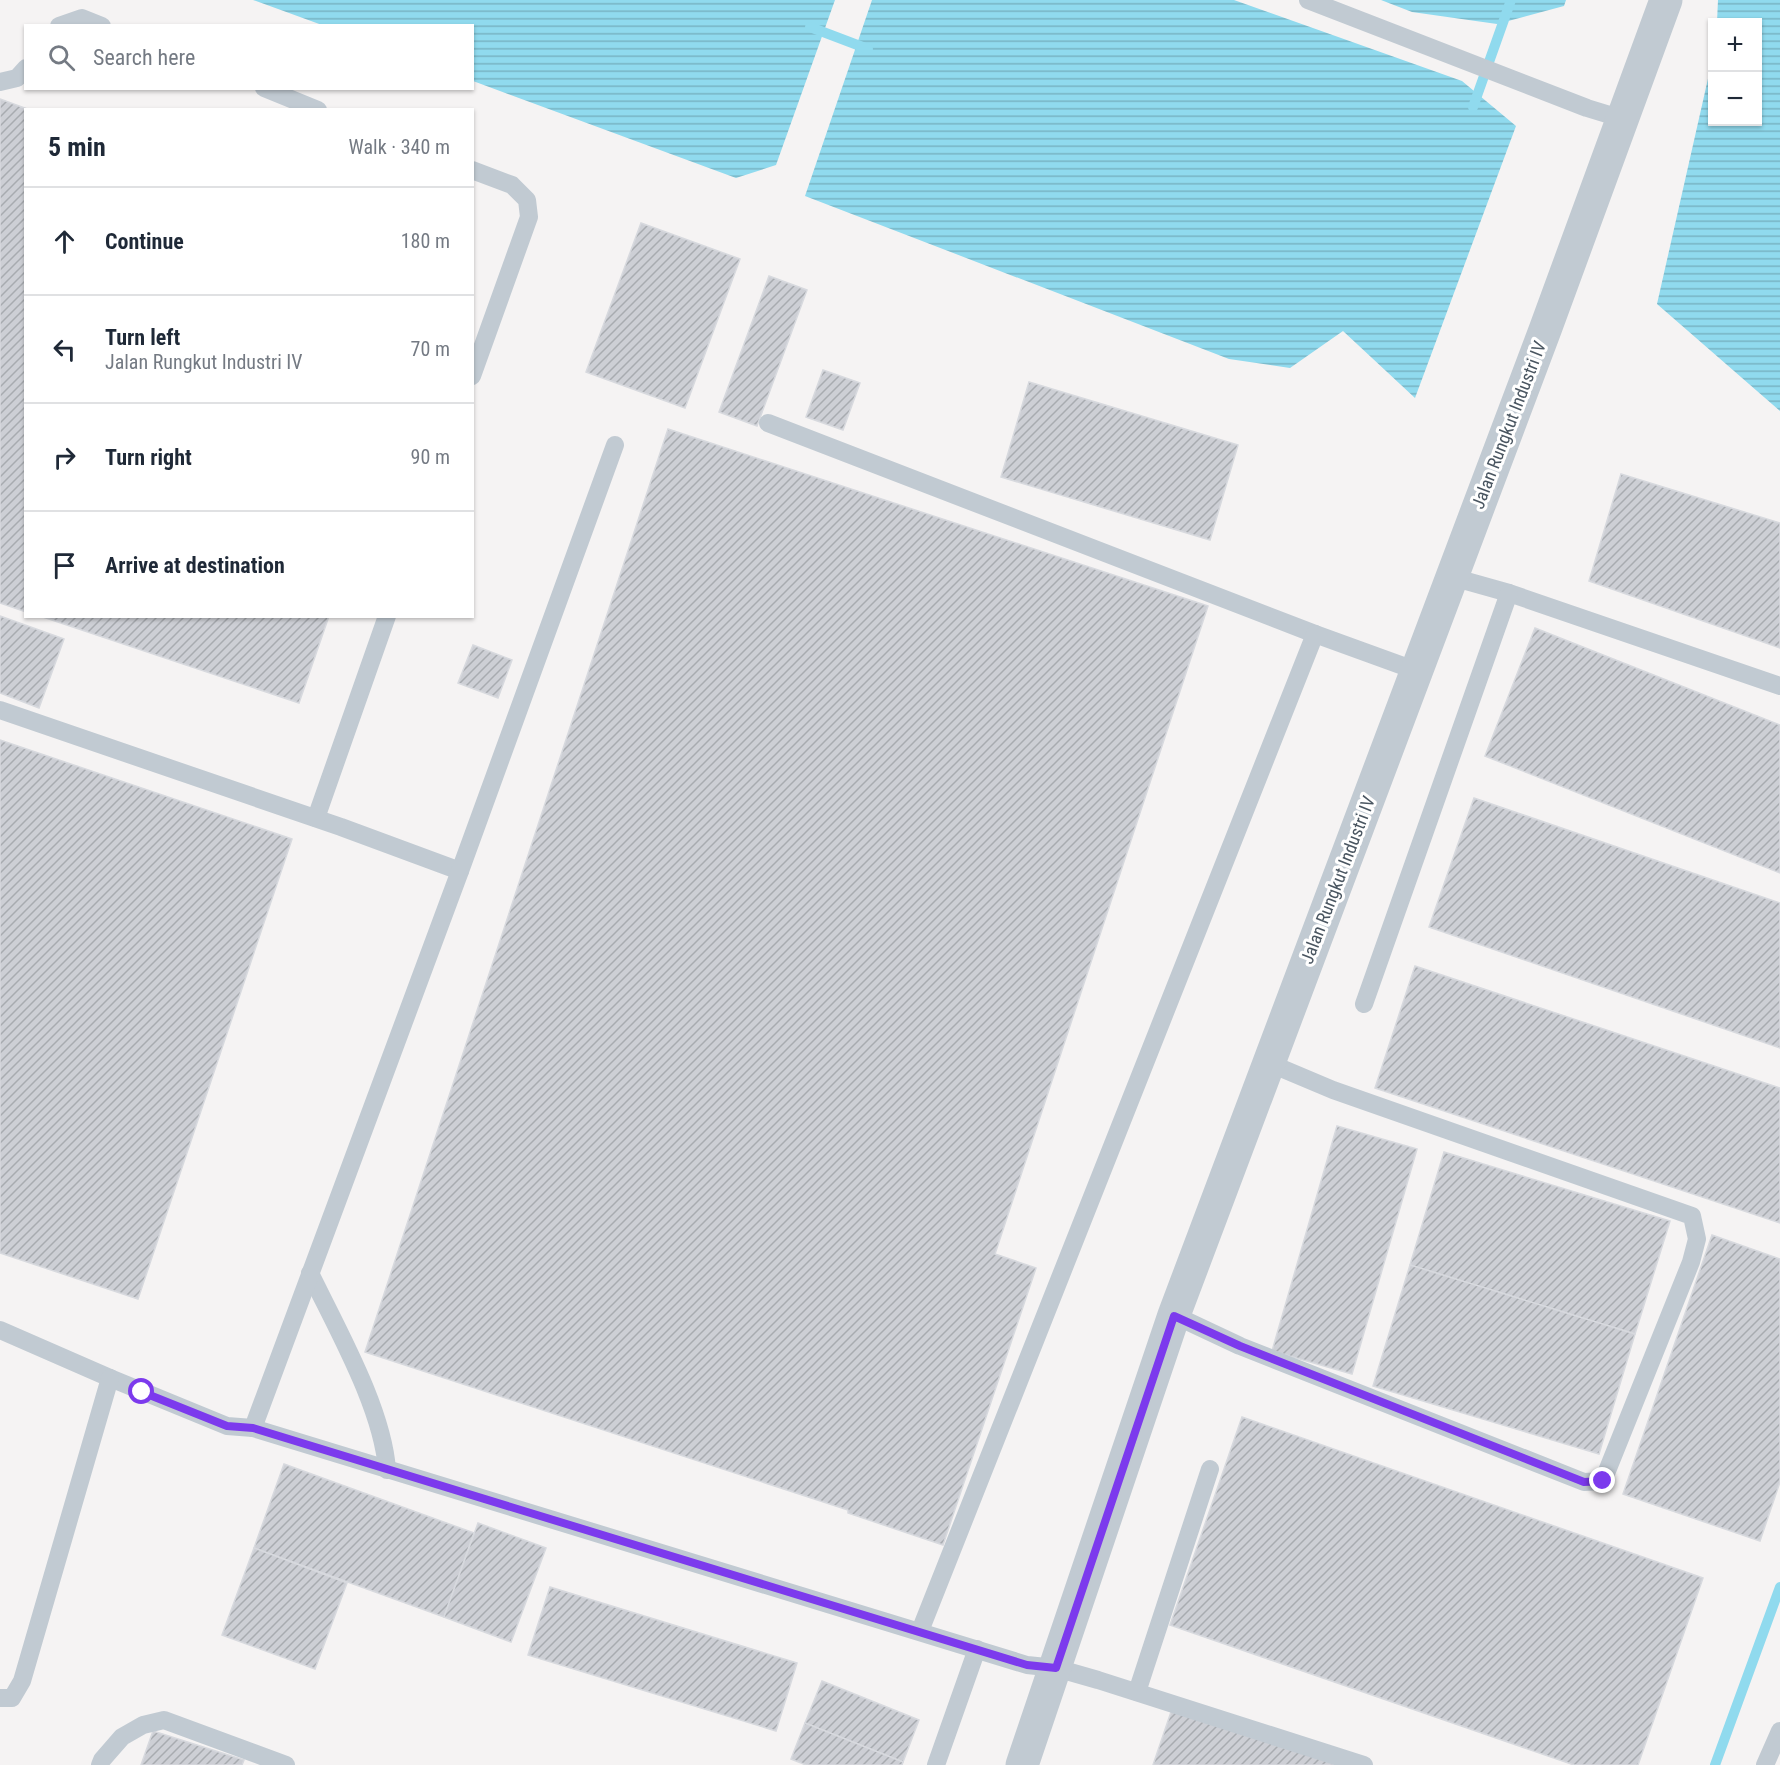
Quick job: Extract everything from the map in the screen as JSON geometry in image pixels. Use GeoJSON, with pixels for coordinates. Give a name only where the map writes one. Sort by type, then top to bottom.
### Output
{"type":"FeatureCollection","features":[{"type":"Feature","properties":{"kind":"street","name":"Jalan Rungkut Industri IV"},"geometry":{"type":"LineString","coordinates":[[1022,1765],[1174,1316],[1666,0]]}},
{"type":"Feature","properties":{"kind":"lane"},"geometry":{"type":"LineString","coordinates":[[1308,0],[1623,119]]}},
{"type":"Feature","properties":{"kind":"lane"},"geometry":{"type":"LineString","coordinates":[[65,24],[82,18],[97,24]]}},
{"type":"Feature","properties":{"kind":"lane"},"geometry":{"type":"LineString","coordinates":[[0,82],[17,78],[24,70]]}},
{"type":"Feature","properties":{"kind":"lane"},"geometry":{"type":"LineString","coordinates":[[269,90],[313,108]]}},
{"type":"Feature","properties":{"kind":"lane"},"geometry":{"type":"LineString","coordinates":[[474,171],[512,185],[527,200],[529,217],[474,370]]}},
{"type":"Feature","properties":{"kind":"lane"},"geometry":{"type":"LineString","coordinates":[[768,423],[1315,634],[1417,671]]}},
{"type":"Feature","properties":{"kind":"lane"},"geometry":{"type":"LineString","coordinates":[[253,1428],[460,872],[615,445]]}},
{"type":"Feature","properties":{"kind":"lane"},"geometry":{"type":"LineString","coordinates":[[1452,576],[1780,686]]}},
{"type":"Feature","properties":{"kind":"lane"},"geometry":{"type":"LineString","coordinates":[[1364,1005],[1509,594]]}},
{"type":"Feature","properties":{"kind":"lane"},"geometry":{"type":"LineString","coordinates":[[316,818],[386,618]]}},
{"type":"Feature","properties":{"kind":"lane"},"geometry":{"type":"LineString","coordinates":[[920,1631],[1315,634]]}},
{"type":"Feature","properties":{"kind":"lane"},"geometry":{"type":"LineString","coordinates":[[0,710],[316,818],[460,872]]}},
{"type":"Feature","properties":{"kind":"lane"},"geometry":{"type":"LineString","coordinates":[[1174,1316],[1240,1346],[1584,1482],[1603,1481],[1691,1262],[1697,1239],[1692,1216],[1333,1090],[1269,1064]]}},
{"type":"Feature","properties":{"kind":"lane"},"geometry":{"type":"LineString","coordinates":[[310,1273],[377,1420],[386,1454],[387,1470]]}},
{"type":"Feature","properties":{"kind":"lane"},"geometry":{"type":"LineString","coordinates":[[0,1330],[227,1426],[253,1428],[1027,1665],[1056,1668],[1137,1692],[1364,1765]]}},
{"type":"Feature","properties":{"kind":"lane"},"geometry":{"type":"LineString","coordinates":[[0,1698],[12,1698],[22,1681],[110,1378]]}},
{"type":"Feature","properties":{"kind":"lane"},"geometry":{"type":"LineString","coordinates":[[1137,1692],[1210,1469]]}},
{"type":"Feature","properties":{"kind":"lane"},"geometry":{"type":"LineString","coordinates":[[936,1765],[977,1649]]}},
{"type":"Feature","properties":{"kind":"lane"},"geometry":{"type":"LineString","coordinates":[[100,1765],[122,1737],[143,1725],[164,1720],[286,1765]]}},
{"type":"Feature","properties":{"kind":"lane"},"geometry":{"type":"LineString","coordinates":[[1765,1765],[1780,1731]]}},
{"type":"Feature","properties":{"kind":"water"},"geometry":{"type":"Polygon","coordinates":[[[253,0],[835,0],[776,165],[736,178],[474,81],[474,24],[319,24],[253,0]]]}},
{"type":"Feature","properties":{"kind":"water"},"geometry":{"type":"Polygon","coordinates":[[[872,0],[1234,0],[1462,81],[1516,126],[1415,398],[1343,331],[1290,368],[1229,359],[805,196],[872,0]]]}},
{"type":"Feature","properties":{"kind":"water"},"geometry":{"type":"Polygon","coordinates":[[[1381,0],[1566,0],[1564,6],[1497,24],[1412,12],[1381,0]]]}},
{"type":"Feature","properties":{"kind":"water"},"geometry":{"type":"Polygon","coordinates":[[[1718,0],[1780,0],[1780,411],[1657,304],[1708,79],[1708,126],[1762,126],[1762,18],[1717,18],[1718,0]]]}},
{"type":"Feature","properties":{"kind":"building"},"geometry":{"type":"Polygon","coordinates":[[[0,99],[25,108],[24,611],[0,603],[0,99]]]}},
{"type":"Feature","properties":{"kind":"building"},"geometry":{"type":"Polygon","coordinates":[[[641,223],[740,259],[685,408],[586,372],[641,223]]]}},
{"type":"Feature","properties":{"kind":"building"},"geometry":{"type":"Polygon","coordinates":[[[769,276],[807,290],[757,426],[719,412],[769,276]]]}},
{"type":"Feature","properties":{"kind":"building"},"geometry":{"type":"Polygon","coordinates":[[[823,370],[860,383],[843,430],[806,417],[823,370]]]}},
{"type":"Feature","properties":{"kind":"building"},"geometry":{"type":"Polygon","coordinates":[[[1029,382],[1238,445],[1210,540],[1001,477],[1029,382]]]}},
{"type":"Feature","properties":{"kind":"building"},"geometry":{"type":"Polygon","coordinates":[[[668,429],[1208,606],[995,1254],[1036,1268],[943,1545],[848,1513],[848,1510],[365,1352],[668,429]]]}},
{"type":"Feature","properties":{"kind":"building"},"geometry":{"type":"Polygon","coordinates":[[[1621,474],[1780,523],[1780,648],[1589,581],[1621,474]]]}},
{"type":"Feature","properties":{"kind":"building"},"geometry":{"type":"Polygon","coordinates":[[[0,616],[64,639],[39,708],[0,693],[0,616]]]}},
{"type":"Feature","properties":{"kind":"building"},"geometry":{"type":"Polygon","coordinates":[[[46,618],[328,618],[299,703],[46,618]]]}},
{"type":"Feature","properties":{"kind":"building"},"geometry":{"type":"Polygon","coordinates":[[[1535,628],[1780,725],[1780,873],[1485,756],[1535,628]]]}},
{"type":"Feature","properties":{"kind":"building"},"geometry":{"type":"Polygon","coordinates":[[[473,645],[512,660],[498,698],[458,683],[473,645]]]}},
{"type":"Feature","properties":{"kind":"building"},"geometry":{"type":"Polygon","coordinates":[[[0,740],[292,839],[138,1299],[0,1253],[0,740]]]}},
{"type":"Feature","properties":{"kind":"building"},"geometry":{"type":"Polygon","coordinates":[[[1474,798],[1780,903],[1780,1048],[1429,927],[1474,798]]]}},
{"type":"Feature","properties":{"kind":"building"},"geometry":{"type":"Polygon","coordinates":[[[1415,966],[1780,1088],[1780,1223],[1375,1088],[1415,966]]]}},
{"type":"Feature","properties":{"kind":"building"},"geometry":{"type":"Polygon","coordinates":[[[1337,1126],[1417,1149],[1352,1374],[1272,1351],[1337,1126]]]}},
{"type":"Feature","properties":{"kind":"building"},"geometry":{"type":"Polygon","coordinates":[[[1444,1152],[1670,1221],[1635,1334],[1410,1265],[1444,1152]]]}},
{"type":"Feature","properties":{"kind":"building"},"geometry":{"type":"Polygon","coordinates":[[[1712,1235],[1780,1259],[1780,1482],[1760,1541],[1623,1494],[1712,1235]]]}},
{"type":"Feature","properties":{"kind":"building"},"geometry":{"type":"Polygon","coordinates":[[[1410,1265],[1635,1334],[1599,1454],[1373,1386],[1410,1265]]]}},
{"type":"Feature","properties":{"kind":"building"},"geometry":{"type":"Polygon","coordinates":[[[1242,1417],[1703,1578],[1638,1765],[1574,1765],[1170,1625],[1242,1417]]]}},
{"type":"Feature","properties":{"kind":"building"},"geometry":{"type":"Polygon","coordinates":[[[284,1464],[474,1533],[444,1617],[254,1548],[284,1464]]]}},
{"type":"Feature","properties":{"kind":"building"},"geometry":{"type":"Polygon","coordinates":[[[478,1523],[546,1548],[511,1642],[444,1617],[478,1523]]]}},
{"type":"Feature","properties":{"kind":"building"},"geometry":{"type":"Polygon","coordinates":[[[254,1548],[347,1583],[315,1669],[222,1635],[254,1548]]]}},
{"type":"Feature","properties":{"kind":"building"},"geometry":{"type":"Polygon","coordinates":[[[550,1587],[797,1663],[776,1731],[528,1655],[550,1587]]]}},
{"type":"Feature","properties":{"kind":"building"},"geometry":{"type":"Polygon","coordinates":[[[822,1681],[919,1720],[903,1762],[805,1723],[822,1681]]]}},
{"type":"Feature","properties":{"kind":"building"},"geometry":{"type":"Polygon","coordinates":[[[1172,1709],[1341,1765],[1153,1765],[1172,1709]]]}},
{"type":"Feature","properties":{"kind":"building"},"geometry":{"type":"Polygon","coordinates":[[[805,1723],[903,1762],[902,1765],[806,1765],[791,1759],[805,1723]]]}},
{"type":"Feature","properties":{"kind":"building"},"geometry":{"type":"Polygon","coordinates":[[[153,1731],[244,1760],[242,1765],[141,1765],[153,1731]]]}},
{"type":"Feature","properties":{"kind":"waterway"},"geometry":{"type":"LineString","coordinates":[[1473,107],[1511,0]]}},
{"type":"Feature","properties":{"kind":"waterway"},"geometry":{"type":"LineString","coordinates":[[810,27],[868,49]]}},
{"type":"Feature","properties":{"kind":"waterway"},"geometry":{"type":"LineString","coordinates":[[1715,1765],[1780,1587]]}},
{"type":"Feature","properties":{"kind":"route"},"geometry":{"type":"LineString","coordinates":[[142,1392],[227,1426],[253,1428],[1027,1665],[1056,1668],[1174,1316],[1240,1346],[1584,1482],[1603,1481]]}}]}
